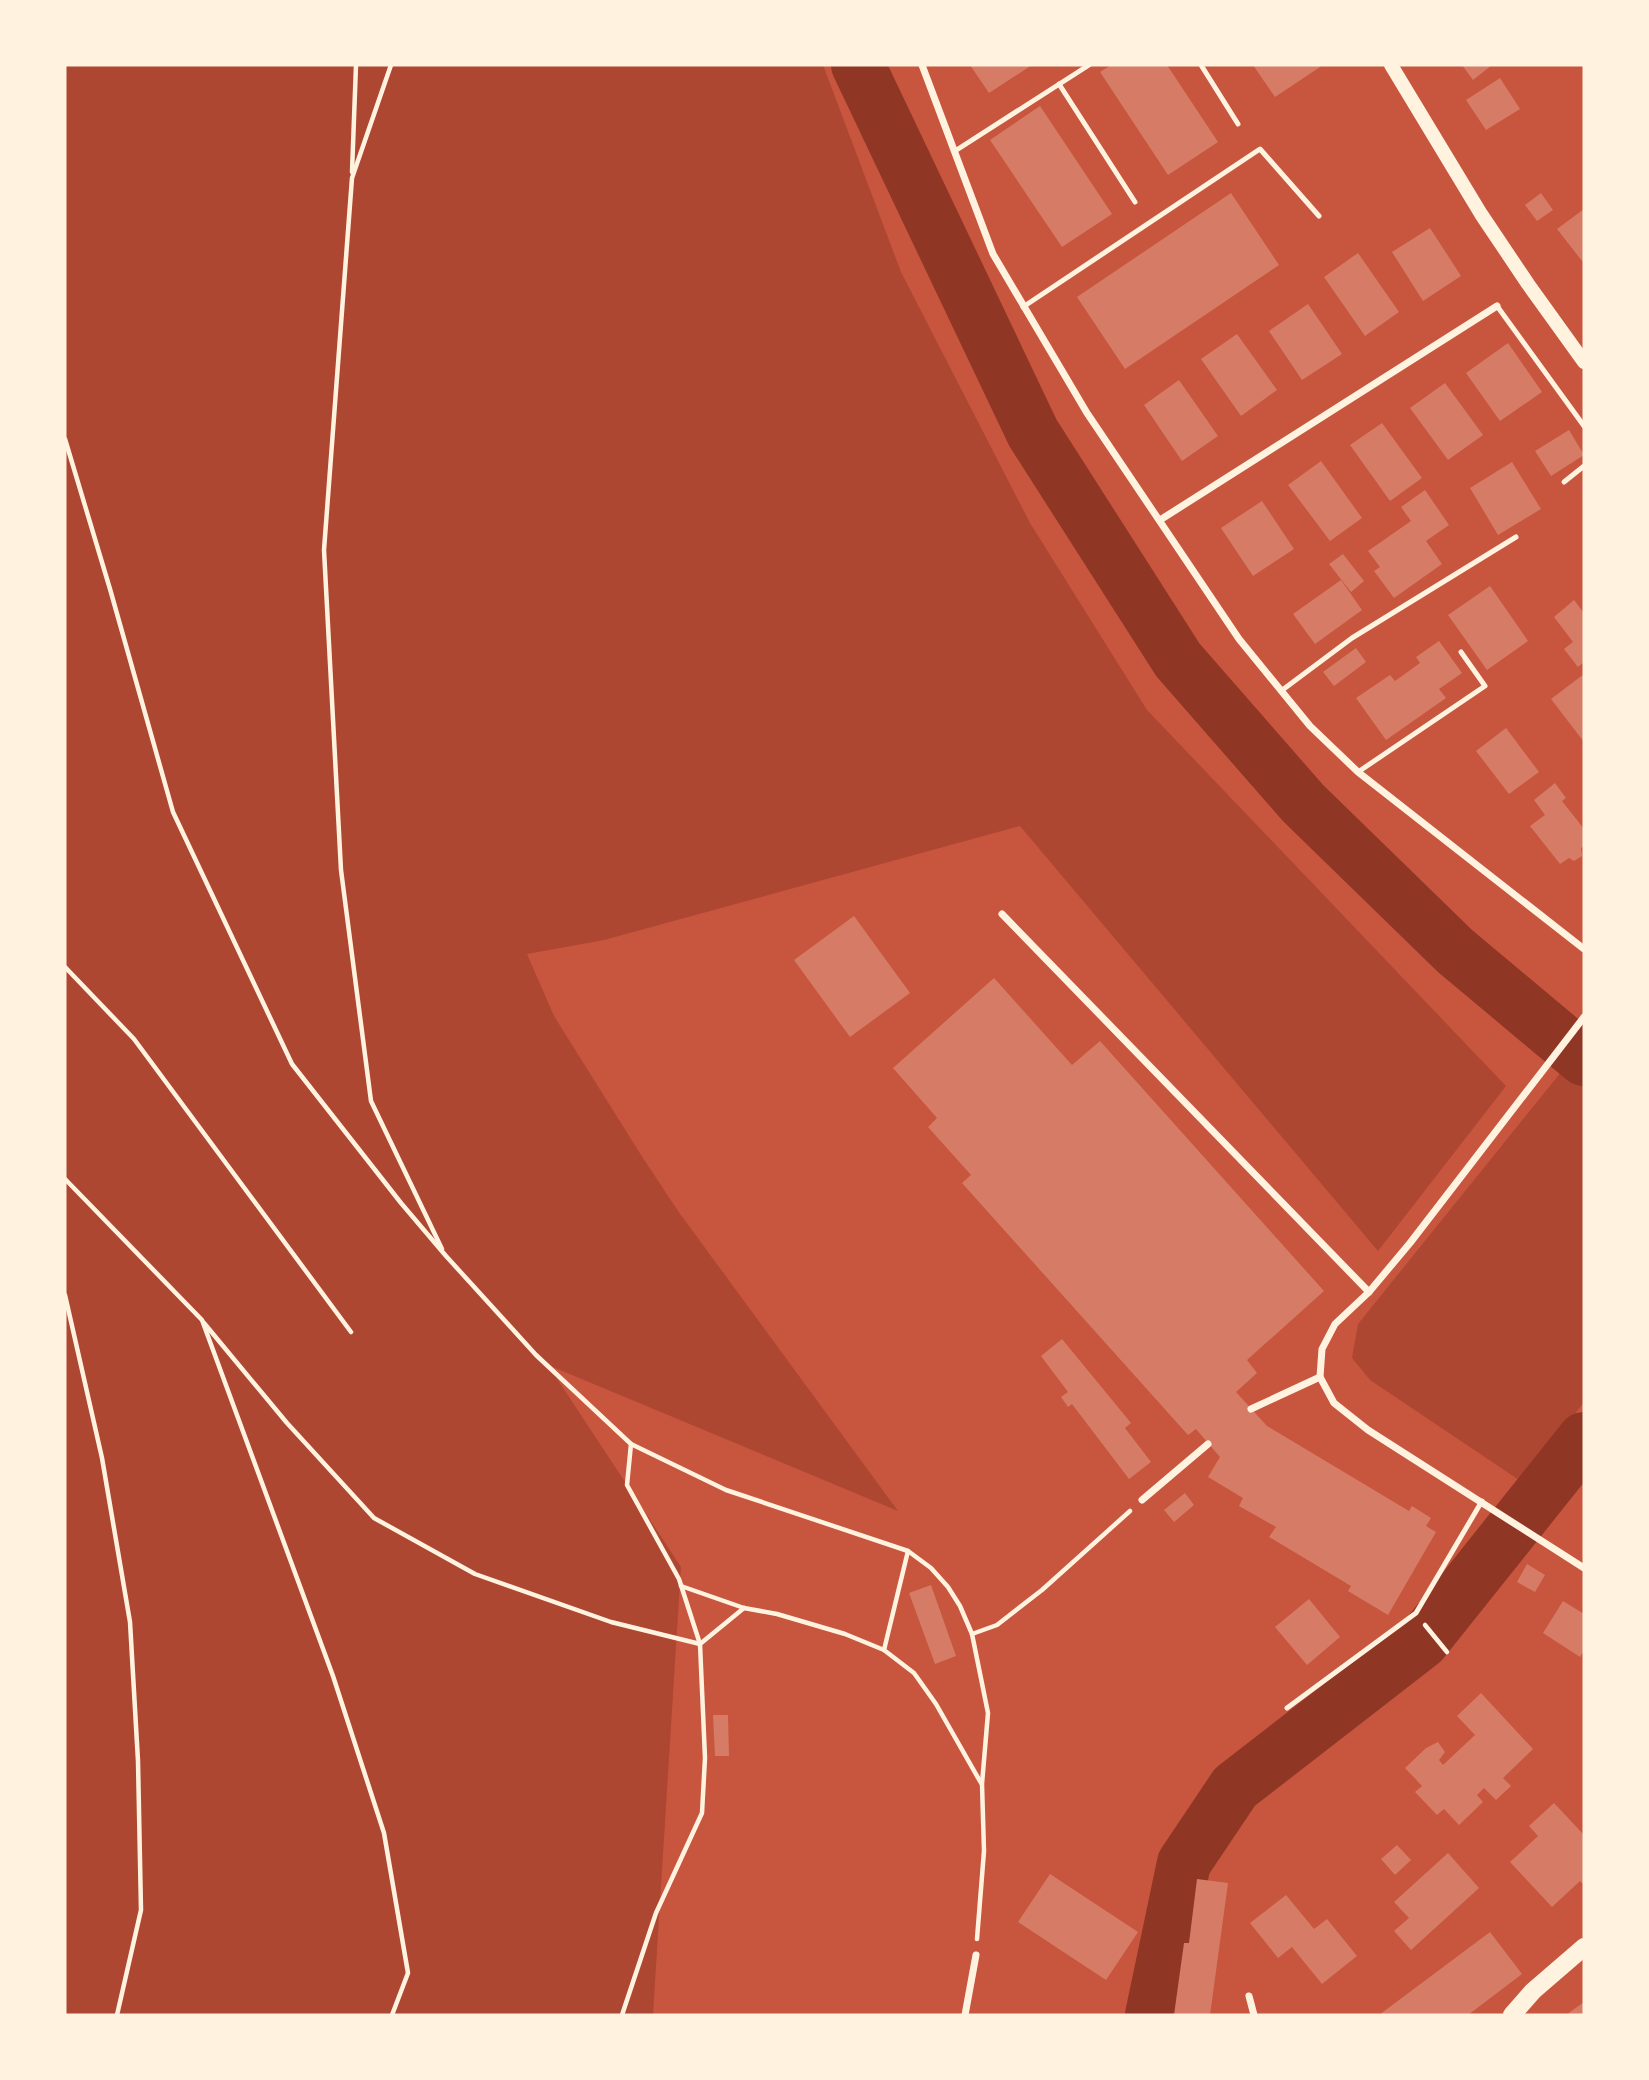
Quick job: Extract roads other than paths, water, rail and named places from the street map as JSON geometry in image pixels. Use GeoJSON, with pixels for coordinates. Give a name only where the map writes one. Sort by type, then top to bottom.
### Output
{"type":"FeatureCollection","features":[{"type":"Feature","properties":{"kind":"main road"},"geometry":{"type":"LineString","coordinates":[[1391,65],[1481,214],[1584,362]]}},
{"type":"Feature","properties":{"kind":"main road"},"geometry":{"type":"LineString","coordinates":[[1512,2015],[1533,1991],[1584,1947]]}},
{"type":"Feature","properties":{"kind":"street"},"geometry":{"type":"LineString","coordinates":[[922,65],[993,254],[1087,413],[1239,639],[1310,726],[1358,772],[1584,949]]}},
{"type":"Feature","properties":{"kind":"street"},"geometry":{"type":"LineString","coordinates":[[1160,520],[1497,306]]}},
{"type":"Feature","properties":{"kind":"street"},"geometry":{"type":"LineString","coordinates":[[1002,914],[1370,1292]]}},
{"type":"Feature","properties":{"kind":"street"},"geometry":{"type":"LineString","coordinates":[[1584,1017],[1410,1243],[1370,1292],[1335,1324],[1322,1349],[1320,1377],[1334,1403],[1367,1430],[1544,1540],[1584,1568]]}},
{"type":"Feature","properties":{"kind":"street"},"geometry":{"type":"LineString","coordinates":[[1251,1409],[1320,1377]]}},
{"type":"Feature","properties":{"kind":"street"},"geometry":{"type":"LineString","coordinates":[[1142,1500],[1208,1444]]}},
{"type":"Feature","properties":{"kind":"street"},"geometry":{"type":"LineString","coordinates":[[965,2015],[976,1955]]}},
{"type":"Feature","properties":{"kind":"street"},"geometry":{"type":"LineString","coordinates":[[1249,1996],[1254,2015]]}},
{"type":"Feature","properties":{"kind":"lane"},"geometry":{"type":"LineString","coordinates":[[955,150],[1089,65]]}},
{"type":"Feature","properties":{"kind":"lane"},"geometry":{"type":"LineString","coordinates":[[1200,65],[1238,124]]}},
{"type":"Feature","properties":{"kind":"lane"},"geometry":{"type":"LineString","coordinates":[[1059,84],[1135,202]]}},
{"type":"Feature","properties":{"kind":"lane"},"geometry":{"type":"LineString","coordinates":[[1023,307],[1260,149],[1319,216]]}},
{"type":"Feature","properties":{"kind":"lane"},"geometry":{"type":"LineString","coordinates":[[1497,306],[1584,426]]}},
{"type":"Feature","properties":{"kind":"lane"},"geometry":{"type":"LineString","coordinates":[[1564,482],[1584,466]]}},
{"type":"Feature","properties":{"kind":"lane"},"geometry":{"type":"LineString","coordinates":[[1281,691],[1353,639],[1516,537]]}},
{"type":"Feature","properties":{"kind":"lane"},"geometry":{"type":"LineString","coordinates":[[1358,772],[1485,686],[1461,652]]}},
{"type":"Feature","properties":{"kind":"lane"},"geometry":{"type":"LineString","coordinates":[[1287,1708],[1416,1613],[1482,1501]]}},
{"type":"Feature","properties":{"kind":"waterway"},"geometry":{"type":"LineString","coordinates":[[858,65],[1033,433],[1178,660],[1303,803],[1455,951],[1584,1059]]}},
{"type":"Feature","properties":{"kind":"waterway"},"geometry":{"type":"LineString","coordinates":[[1152,2015],[1184,1863],[1235,1787],[1422,1642],[1584,1439]]}}]}
